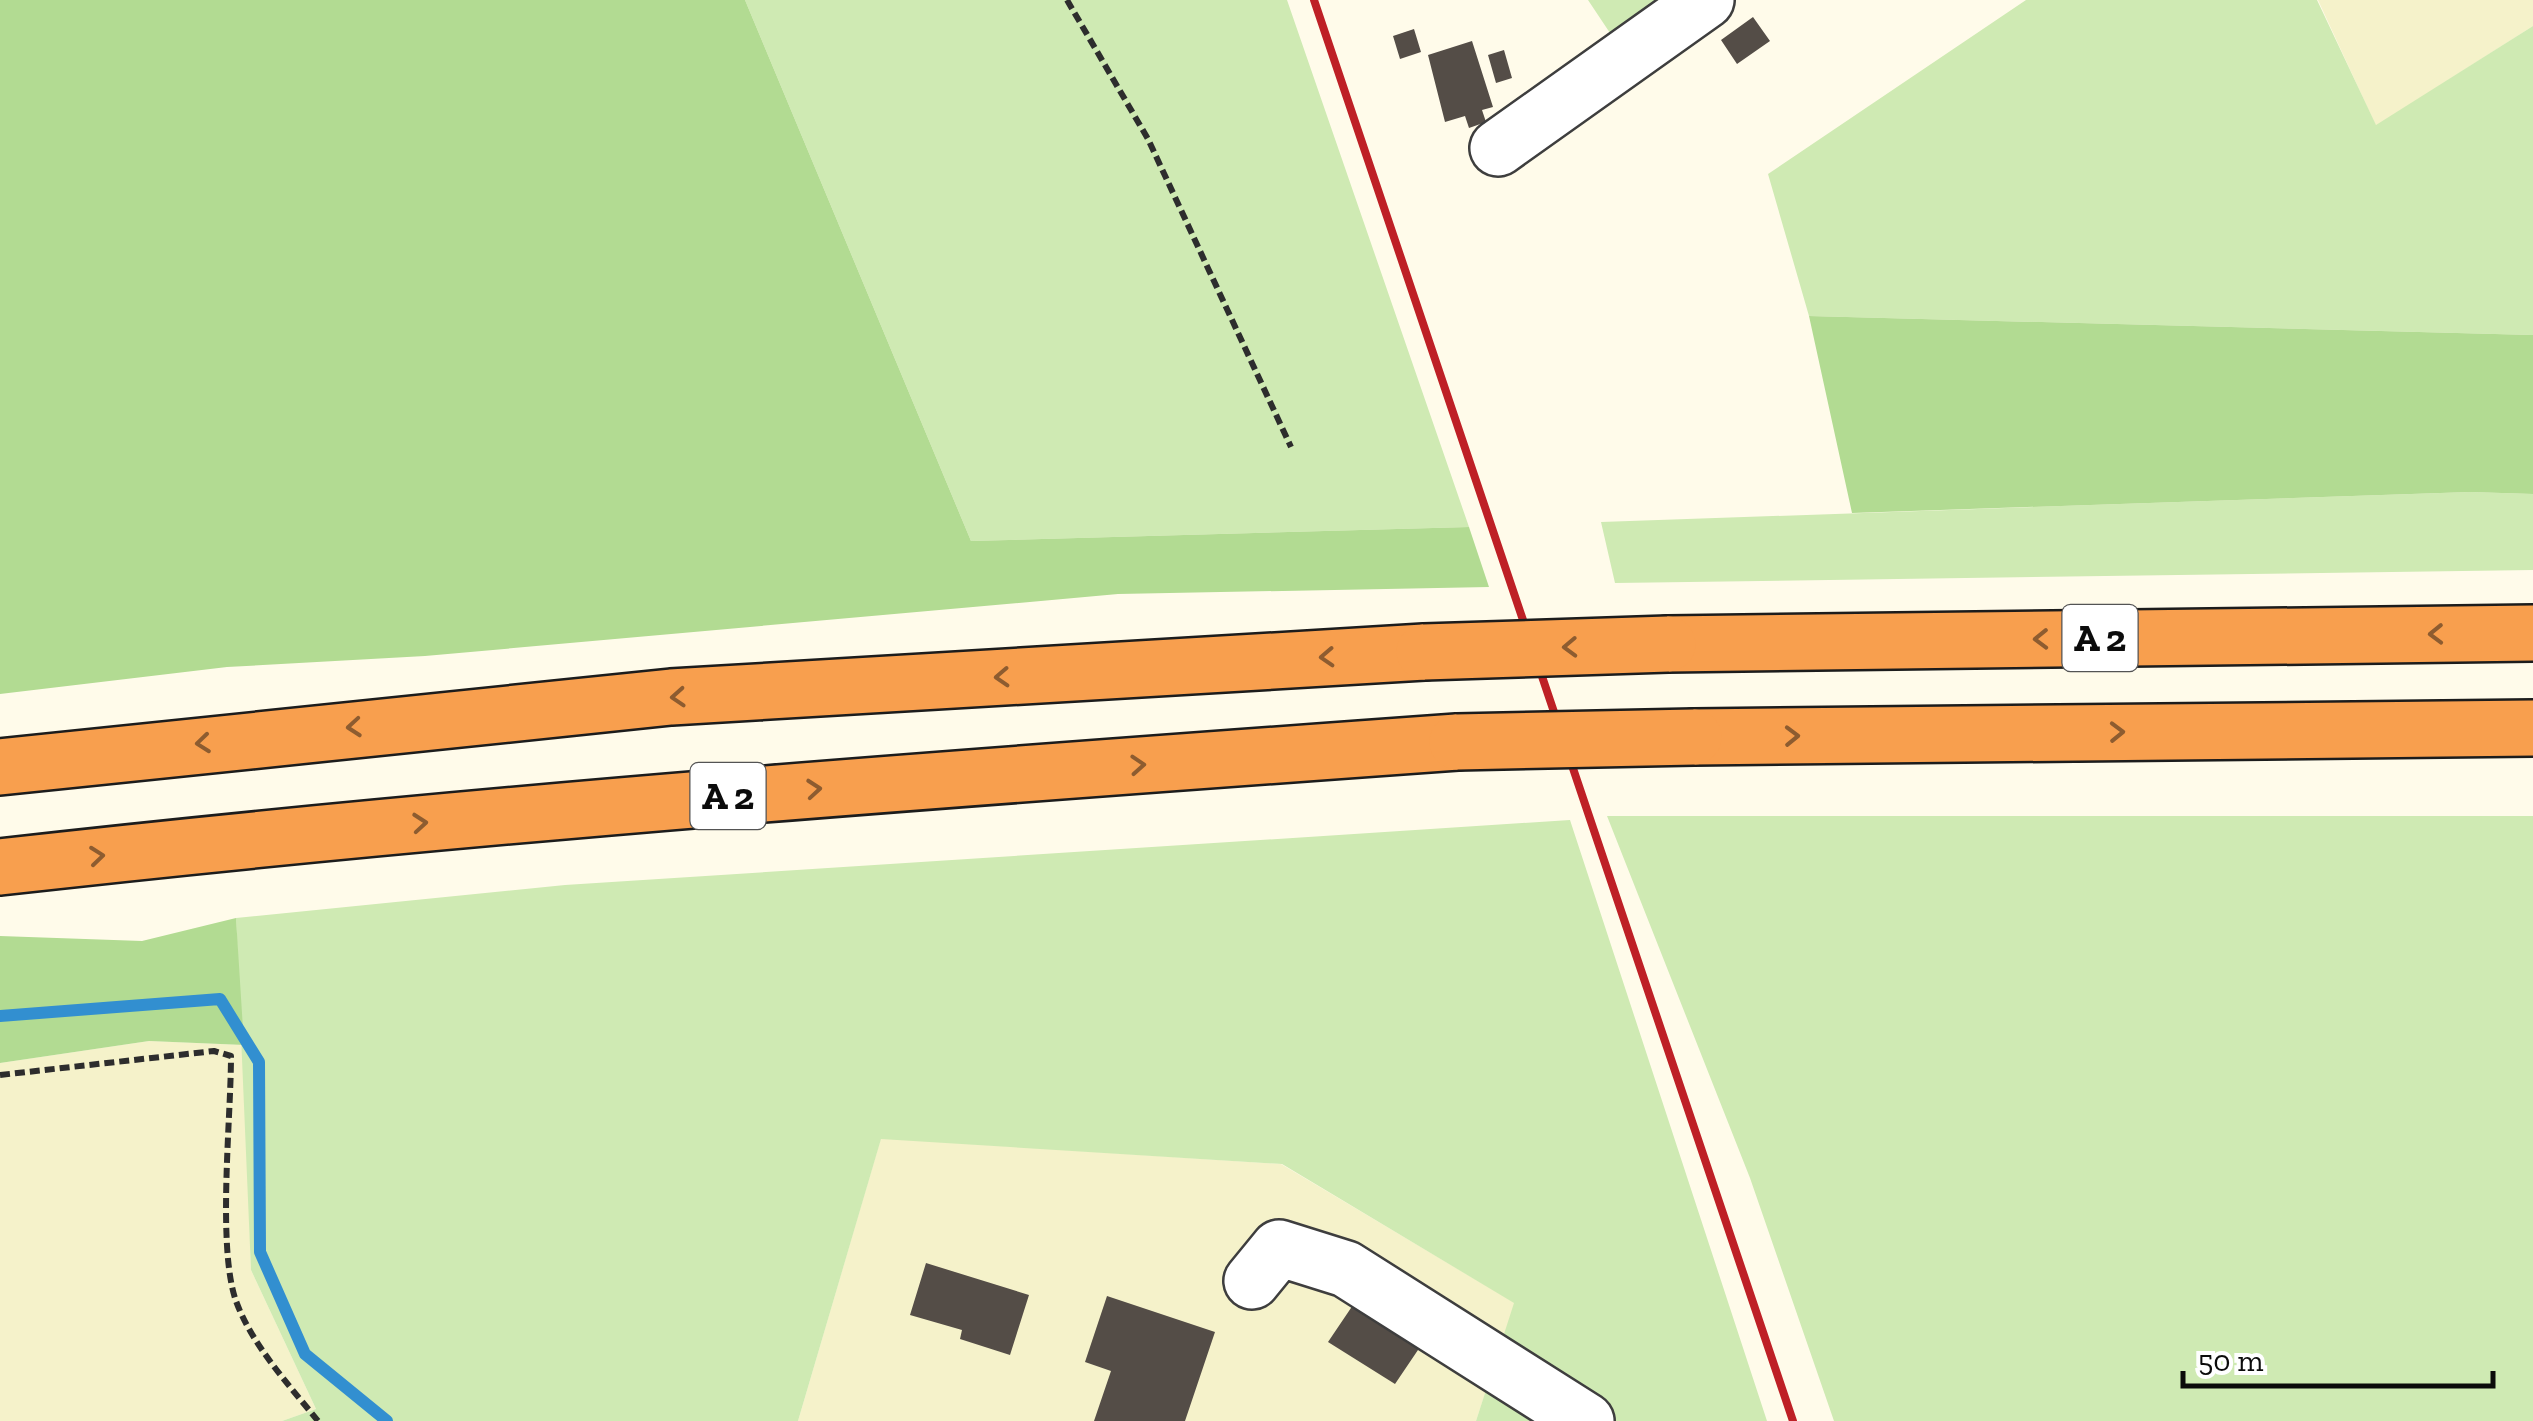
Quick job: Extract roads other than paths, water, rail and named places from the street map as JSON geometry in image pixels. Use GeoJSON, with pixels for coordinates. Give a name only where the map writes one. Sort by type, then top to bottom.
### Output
{"type":"FeatureCollection","features":[{"type":"Feature","properties":{"kind":"highway","name":"A 2"},"geometry":{"type":"LineString","coordinates":[[0,767],[300,732],[670,697],[1424,652],[1668,644],[2533,633]]}},
{"type":"Feature","properties":{"kind":"highway","name":"A 2"},"geometry":{"type":"LineString","coordinates":[[0,867],[298,833],[818,788],[1457,742],[2533,728]]}},
{"type":"Feature","properties":{"kind":"street"},"geometry":{"type":"LineString","coordinates":[[1498,148],[1706,0]]}},
{"type":"Feature","properties":{"kind":"street"},"geometry":{"type":"LineString","coordinates":[[1252,1281],[1279,1248],[1346,1269],[1586,1421]]}},
{"type":"Feature","properties":{"kind":"waterway"},"geometry":{"type":"LineString","coordinates":[[0,1016],[220,999],[259,1062],[260,1252],[305,1354],[387,1421]]}},
{"type":"Feature","properties":{"kind":"railway"},"geometry":{"type":"LineString","coordinates":[[1314,0],[1793,1421]]}}]}
